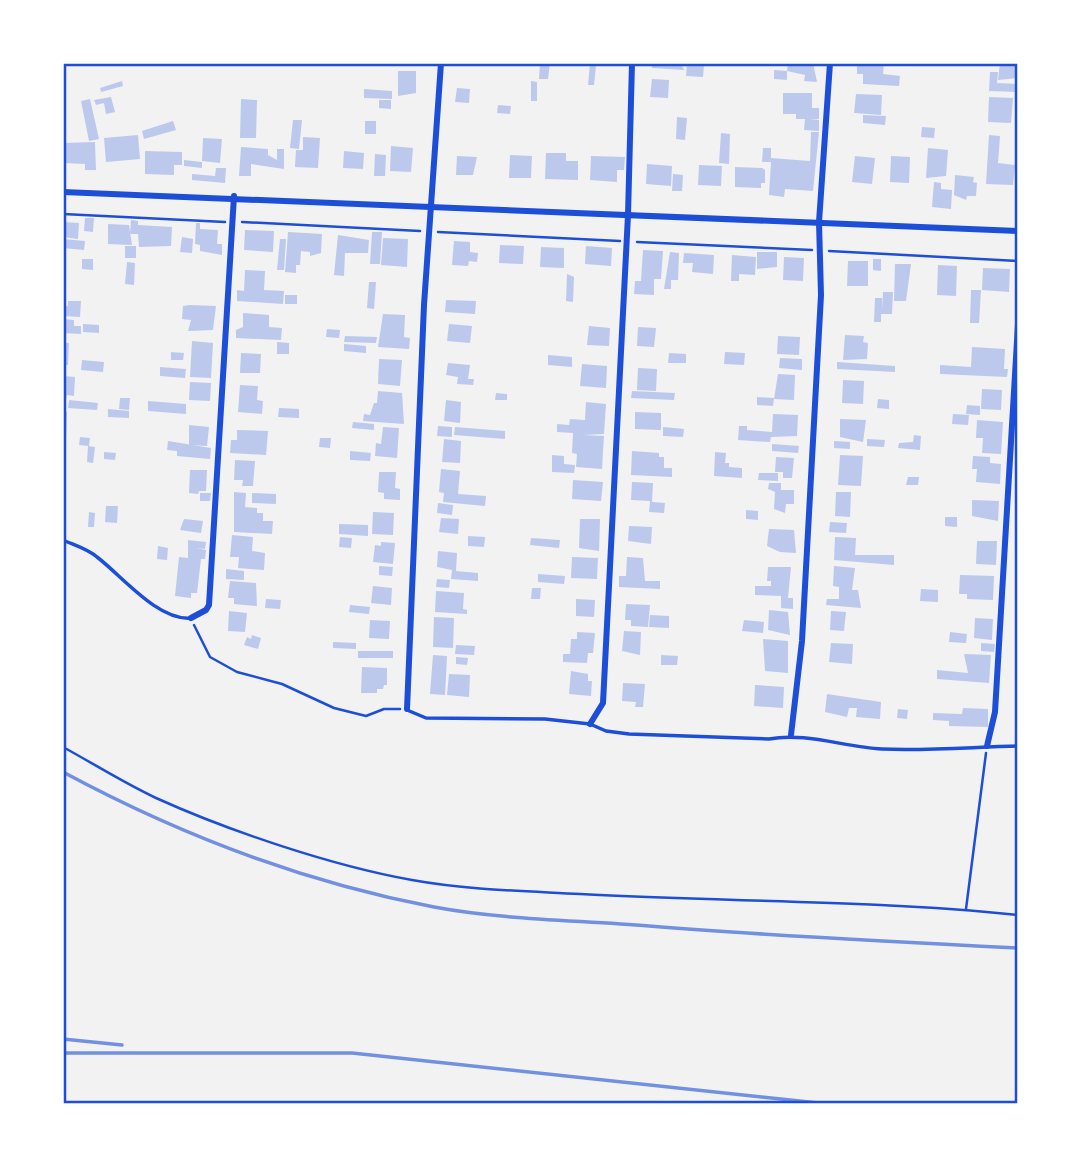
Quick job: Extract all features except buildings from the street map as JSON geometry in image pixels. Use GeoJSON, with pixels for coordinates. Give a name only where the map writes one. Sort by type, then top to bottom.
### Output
{"type":"FeatureCollection","features":[{"type":"Feature","properties":{"kind":"street"},"geometry":{"type":"LineString","coordinates":[[407,709],[429,231],[442,63]]}},
{"type":"Feature","properties":{"kind":"street"},"geometry":{"type":"LineString","coordinates":[[590,724],[603,703],[627,241],[632,63]]}},
{"type":"Feature","properties":{"kind":"street"},"geometry":{"type":"LineString","coordinates":[[791,735],[803,627],[821,295],[819,222],[830,63]]}},
{"type":"Feature","properties":{"kind":"street"},"geometry":{"type":"LineString","coordinates":[[63,192],[234,196],[1018,231]]}},
{"type":"Feature","properties":{"kind":"street"},"geometry":{"type":"LineString","coordinates":[[191,618],[206,610],[209,605],[234,196]]}},
{"type":"Feature","properties":{"kind":"street"},"geometry":{"type":"LineString","coordinates":[[987,747],[995,712],[1018,324]]}},
{"type":"Feature","properties":{"kind":"lane"},"geometry":{"type":"LineString","coordinates":[[63,540],[95,554],[144,598],[180,619],[191,618]]}},
{"type":"Feature","properties":{"kind":"lane"},"geometry":{"type":"LineString","coordinates":[[407,709],[410,713],[426,718],[545,719],[590,724],[606,731],[629,734],[769,739],[791,735],[839,745],[884,749],[1018,746]]}},
{"type":"Feature","properties":{"kind":"path"},"geometry":{"type":"LineString","coordinates":[[63,214],[1018,261]]}},
{"type":"Feature","properties":{"kind":"path"},"geometry":{"type":"LineString","coordinates":[[191,618],[211,657],[237,672],[282,684],[334,708],[366,716],[384,709],[407,709]]}},
{"type":"Feature","properties":{"kind":"path"},"geometry":{"type":"LineString","coordinates":[[63,747],[155,797],[228,826],[299,850],[412,880],[507,890],[665,899],[966,909],[1018,915]]}},
{"type":"Feature","properties":{"kind":"path"},"geometry":{"type":"LineString","coordinates":[[966,909],[987,747]]}},
{"type":"Feature","properties":{"kind":"railway"},"geometry":{"type":"LineString","coordinates":[[63,772],[152,816],[243,854],[337,884],[434,907],[541,919],[1018,948]]}},
{"type":"Feature","properties":{"kind":"railway"},"geometry":{"type":"LineString","coordinates":[[63,1039],[122,1045]]}},
{"type":"Feature","properties":{"kind":"railway"},"geometry":{"type":"LineString","coordinates":[[63,1053],[352,1053],[828,1104]]}}]}
